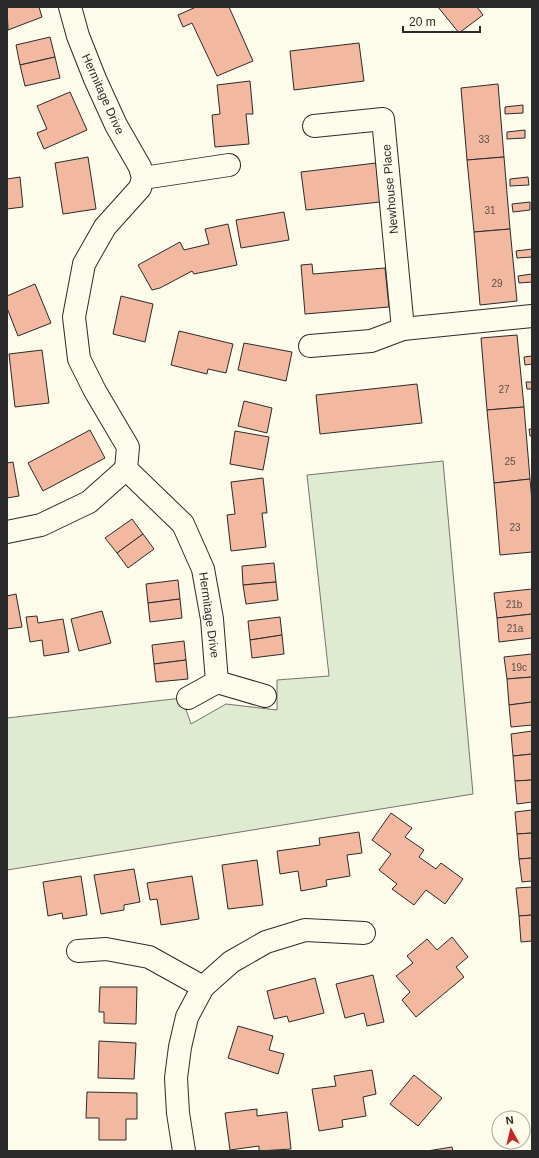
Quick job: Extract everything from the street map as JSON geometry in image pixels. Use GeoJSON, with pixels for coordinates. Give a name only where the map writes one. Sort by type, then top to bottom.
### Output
{"type":"FeatureCollection","features":[{"type":"Feature","properties":{"kind":"street","name":"Hermitage Drive"},"geometry":{"type":"LineString","coordinates":[[70,7],[78,36],[95,79],[116,126],[140,167],[143,178]]}},
{"type":"Feature","properties":{"kind":"street","name":"Newhouse Place"},"geometry":{"type":"LineString","coordinates":[[314,126],[383,119],[403,329]]}},
{"type":"Feature","properties":{"kind":"street"},"geometry":{"type":"LineString","coordinates":[[7,532],[41,525],[89,502],[126,469],[128,447],[95,391],[79,359],[74,317],[84,264],[105,227],[140,188],[143,178],[229,165]]}},
{"type":"Feature","properties":{"kind":"street"},"geometry":{"type":"LineString","coordinates":[[310,346],[371,341],[403,329],[532,316]]}},
{"type":"Feature","properties":{"kind":"street","name":"Hermitage Drive"},"geometry":{"type":"LineString","coordinates":[[126,469],[183,524],[204,569],[212,619],[217,682]]}},
{"type":"Feature","properties":{"kind":"street"},"geometry":{"type":"LineString","coordinates":[[188,698],[217,682],[265,696]]}},
{"type":"Feature","properties":{"kind":"street"},"geometry":{"type":"LineString","coordinates":[[184,1151],[178,1113],[176,1078],[180,1047],[187,1017],[203,988],[231,962],[266,942],[305,930],[364,933]]}},
{"type":"Feature","properties":{"kind":"street"},"geometry":{"type":"LineString","coordinates":[[78,951],[106,949],[149,957],[203,988]]}},
{"type":"Feature","properties":{"kind":"green space"},"geometry":{"type":"Polygon","coordinates":[[[443,461],[473,794],[7,870],[7,718],[182,698],[191,724],[226,704],[277,710],[277,680],[329,676],[307,475],[443,461]]]}},
{"type":"Feature","properties":{"kind":"building"},"geometry":{"type":"Polygon","coordinates":[[[7,7],[39,7],[42,17],[8,30],[7,7]]]}},
{"type":"Feature","properties":{"kind":"building"},"geometry":{"type":"Polygon","coordinates":[[[196,7],[229,7],[253,61],[217,76],[192,23],[183,27],[178,15],[196,7]]]}},
{"type":"Feature","properties":{"kind":"building"},"geometry":{"type":"Polygon","coordinates":[[[438,7],[477,7],[483,15],[459,33],[438,7]]]}},
{"type":"Feature","properties":{"kind":"building"},"geometry":{"type":"Polygon","coordinates":[[[50,37],[55,57],[20,65],[16,45],[50,37]]]}},
{"type":"Feature","properties":{"kind":"building"},"geometry":{"type":"Polygon","coordinates":[[[359,43],[364,81],[294,90],[290,51],[359,43]]]}},
{"type":"Feature","properties":{"kind":"building"},"geometry":{"type":"Polygon","coordinates":[[[55,57],[60,78],[25,86],[20,65],[55,57]]]}},
{"type":"Feature","properties":{"kind":"building"},"geometry":{"type":"Polygon","coordinates":[[[250,81],[253,114],[246,114],[249,144],[215,147],[212,115],[220,114],[217,85],[250,81]]]}},
{"type":"Feature","properties":{"kind":"building"},"geometry":{"type":"Polygon","coordinates":[[[498,84],[504,157],[467,160],[461,88],[498,84]]]}},
{"type":"Feature","properties":{"kind":"building"},"geometry":{"type":"Polygon","coordinates":[[[70,92],[87,130],[44,149],[37,133],[47,129],[37,106],[70,92]]]}},
{"type":"Feature","properties":{"kind":"building"},"geometry":{"type":"Polygon","coordinates":[[[523,105],[523,113],[505,114],[505,107],[523,105]]]}},
{"type":"Feature","properties":{"kind":"building"},"geometry":{"type":"Polygon","coordinates":[[[525,130],[525,138],[507,139],[507,132],[525,130]]]}},
{"type":"Feature","properties":{"kind":"building"},"geometry":{"type":"Polygon","coordinates":[[[88,157],[96,209],[63,214],[55,163],[88,157]]]}},
{"type":"Feature","properties":{"kind":"building"},"geometry":{"type":"Polygon","coordinates":[[[504,157],[510,229],[474,232],[467,160],[504,157]]]}},
{"type":"Feature","properties":{"kind":"building"},"geometry":{"type":"Polygon","coordinates":[[[376,163],[380,202],[306,210],[301,172],[376,163]]]}},
{"type":"Feature","properties":{"kind":"building"},"geometry":{"type":"Polygon","coordinates":[[[20,177],[23,207],[7,209],[7,179],[20,177]]]}},
{"type":"Feature","properties":{"kind":"building"},"geometry":{"type":"Polygon","coordinates":[[[528,177],[529,185],[510,186],[510,179],[528,177]]]}},
{"type":"Feature","properties":{"kind":"building"},"geometry":{"type":"Polygon","coordinates":[[[530,202],[530,210],[513,212],[512,204],[530,202]]]}},
{"type":"Feature","properties":{"kind":"building"},"geometry":{"type":"Polygon","coordinates":[[[284,212],[289,240],[241,248],[236,220],[284,212]]]}},
{"type":"Feature","properties":{"kind":"building"},"geometry":{"type":"Polygon","coordinates":[[[228,224],[237,265],[194,274],[192,271],[160,288],[152,290],[138,265],[180,242],[184,250],[209,244],[205,229],[228,224]]]}},
{"type":"Feature","properties":{"kind":"building"},"geometry":{"type":"Polygon","coordinates":[[[510,229],[517,301],[480,305],[474,232],[510,229]]]}},
{"type":"Feature","properties":{"kind":"building"},"geometry":{"type":"Polygon","coordinates":[[[532,249],[532,257],[517,258],[516,251],[532,249]]]}},
{"type":"Feature","properties":{"kind":"building"},"geometry":{"type":"Polygon","coordinates":[[[312,264],[313,274],[385,268],[389,307],[305,314],[301,265],[312,264]]]}},
{"type":"Feature","properties":{"kind":"building"},"geometry":{"type":"Polygon","coordinates":[[[532,274],[532,282],[519,283],[518,276],[532,274]]]}},
{"type":"Feature","properties":{"kind":"building"},"geometry":{"type":"Polygon","coordinates":[[[35,284],[51,323],[18,336],[7,308],[7,296],[35,284]]]}},
{"type":"Feature","properties":{"kind":"building"},"geometry":{"type":"Polygon","coordinates":[[[121,296],[153,304],[145,342],[113,334],[121,296]]]}},
{"type":"Feature","properties":{"kind":"building"},"geometry":{"type":"Polygon","coordinates":[[[179,331],[233,344],[226,373],[208,369],[207,374],[171,365],[179,331]]]}},
{"type":"Feature","properties":{"kind":"building"},"geometry":{"type":"Polygon","coordinates":[[[517,335],[524,407],[487,410],[481,338],[517,335]]]}},
{"type":"Feature","properties":{"kind":"building"},"geometry":{"type":"Polygon","coordinates":[[[244,343],[292,352],[286,381],[238,370],[244,343]]]}},
{"type":"Feature","properties":{"kind":"building"},"geometry":{"type":"Polygon","coordinates":[[[42,350],[49,403],[15,407],[9,354],[42,350]]]}},
{"type":"Feature","properties":{"kind":"building"},"geometry":{"type":"Polygon","coordinates":[[[532,356],[532,364],[525,365],[524,357],[532,356]]]}},
{"type":"Feature","properties":{"kind":"building"},"geometry":{"type":"Polygon","coordinates":[[[526,382],[532,382],[532,389],[527,389],[526,382]]]}},
{"type":"Feature","properties":{"kind":"building"},"geometry":{"type":"Polygon","coordinates":[[[417,384],[422,423],[320,434],[316,395],[417,384]]]}},
{"type":"Feature","properties":{"kind":"building"},"geometry":{"type":"Polygon","coordinates":[[[244,401],[272,408],[267,433],[238,426],[244,401]]]}},
{"type":"Feature","properties":{"kind":"building"},"geometry":{"type":"Polygon","coordinates":[[[524,407],[530,479],[494,483],[487,410],[524,407]]]}},
{"type":"Feature","properties":{"kind":"building"},"geometry":{"type":"Polygon","coordinates":[[[529,429],[532,429],[532,436],[530,436],[529,429]]]}},
{"type":"Feature","properties":{"kind":"building"},"geometry":{"type":"Polygon","coordinates":[[[90,430],[105,458],[43,491],[28,463],[90,430]]]}},
{"type":"Feature","properties":{"kind":"building"},"geometry":{"type":"Polygon","coordinates":[[[235,431],[269,437],[263,470],[230,464],[235,431]]]}},
{"type":"Feature","properties":{"kind":"building"},"geometry":{"type":"Polygon","coordinates":[[[13,462],[19,496],[7,498],[7,463],[13,462]]]}},
{"type":"Feature","properties":{"kind":"building"},"geometry":{"type":"Polygon","coordinates":[[[263,478],[267,513],[262,513],[266,547],[231,551],[227,515],[235,514],[231,482],[263,478]]]}},
{"type":"Feature","properties":{"kind":"building"},"geometry":{"type":"Polygon","coordinates":[[[530,479],[532,502],[532,552],[500,555],[494,483],[530,479]]]}},
{"type":"Feature","properties":{"kind":"building"},"geometry":{"type":"Polygon","coordinates":[[[132,519],[143,534],[117,553],[105,538],[132,519]]]}},
{"type":"Feature","properties":{"kind":"building"},"geometry":{"type":"Polygon","coordinates":[[[143,534],[154,549],[128,568],[117,553],[143,534]]]}},
{"type":"Feature","properties":{"kind":"building"},"geometry":{"type":"Polygon","coordinates":[[[274,563],[276,582],[243,585],[242,566],[274,563]]]}},
{"type":"Feature","properties":{"kind":"building"},"geometry":{"type":"Polygon","coordinates":[[[178,580],[180,599],[148,603],[146,584],[178,580]]]}},
{"type":"Feature","properties":{"kind":"building"},"geometry":{"type":"Polygon","coordinates":[[[276,582],[278,600],[246,604],[243,585],[276,582]]]}},
{"type":"Feature","properties":{"kind":"building"},"geometry":{"type":"Polygon","coordinates":[[[532,589],[532,614],[497,618],[494,593],[532,589]]]}},
{"type":"Feature","properties":{"kind":"building"},"geometry":{"type":"Polygon","coordinates":[[[16,594],[22,627],[7,629],[7,596],[16,594]]]}},
{"type":"Feature","properties":{"kind":"building"},"geometry":{"type":"Polygon","coordinates":[[[180,599],[182,618],[150,622],[148,603],[180,599]]]}},
{"type":"Feature","properties":{"kind":"building"},"geometry":{"type":"Polygon","coordinates":[[[102,611],[111,643],[79,651],[71,619],[102,611]]]}},
{"type":"Feature","properties":{"kind":"building"},"geometry":{"type":"Polygon","coordinates":[[[532,614],[532,638],[499,642],[497,618],[532,614]]]}},
{"type":"Feature","properties":{"kind":"building"},"geometry":{"type":"Polygon","coordinates":[[[37,616],[38,623],[63,619],[69,652],[44,656],[42,640],[30,642],[26,617],[37,616]]]}},
{"type":"Feature","properties":{"kind":"building"},"geometry":{"type":"Polygon","coordinates":[[[280,617],[282,635],[250,640],[248,621],[280,617]]]}},
{"type":"Feature","properties":{"kind":"building"},"geometry":{"type":"Polygon","coordinates":[[[282,635],[284,654],[252,658],[250,640],[282,635]]]}},
{"type":"Feature","properties":{"kind":"building"},"geometry":{"type":"Polygon","coordinates":[[[184,641],[186,660],[154,664],[152,645],[184,641]]]}},
{"type":"Feature","properties":{"kind":"building"},"geometry":{"type":"Polygon","coordinates":[[[532,654],[532,677],[507,679],[504,657],[532,654]]]}},
{"type":"Feature","properties":{"kind":"building"},"geometry":{"type":"Polygon","coordinates":[[[186,660],[188,679],[156,682],[154,664],[186,660]]]}},
{"type":"Feature","properties":{"kind":"building"},"geometry":{"type":"Polygon","coordinates":[[[532,677],[532,702],[509,705],[507,679],[532,677]]]}},
{"type":"Feature","properties":{"kind":"building"},"geometry":{"type":"Polygon","coordinates":[[[532,702],[532,725],[511,727],[509,705],[532,702]]]}},
{"type":"Feature","properties":{"kind":"building"},"geometry":{"type":"Polygon","coordinates":[[[532,731],[532,754],[513,756],[511,734],[532,731]]]}},
{"type":"Feature","properties":{"kind":"building"},"geometry":{"type":"Polygon","coordinates":[[[532,754],[532,780],[515,781],[513,756],[532,754]]]}},
{"type":"Feature","properties":{"kind":"building"},"geometry":{"type":"Polygon","coordinates":[[[532,780],[532,802],[517,804],[515,781],[532,780]]]}},
{"type":"Feature","properties":{"kind":"building"},"geometry":{"type":"Polygon","coordinates":[[[532,810],[532,833],[517,834],[515,812],[532,810]]]}},
{"type":"Feature","properties":{"kind":"building"},"geometry":{"type":"Polygon","coordinates":[[[391,813],[412,828],[405,837],[424,850],[419,857],[436,869],[441,863],[463,879],[445,904],[426,890],[414,905],[392,889],[397,884],[379,870],[391,854],[372,840],[391,813]]]}},
{"type":"Feature","properties":{"kind":"building"},"geometry":{"type":"Polygon","coordinates":[[[359,832],[362,853],[347,855],[350,876],[326,880],[327,886],[301,891],[298,871],[280,874],[277,851],[320,845],[319,838],[359,832]]]}},
{"type":"Feature","properties":{"kind":"building"},"geometry":{"type":"Polygon","coordinates":[[[532,833],[532,858],[519,859],[517,834],[532,833]]]}},
{"type":"Feature","properties":{"kind":"building"},"geometry":{"type":"Polygon","coordinates":[[[532,858],[532,881],[522,882],[519,859],[532,858]]]}},
{"type":"Feature","properties":{"kind":"building"},"geometry":{"type":"Polygon","coordinates":[[[257,860],[263,905],[228,909],[222,865],[257,860]]]}},
{"type":"Feature","properties":{"kind":"building"},"geometry":{"type":"Polygon","coordinates":[[[134,869],[140,902],[124,905],[124,910],[101,914],[94,875],[134,869]]]}},
{"type":"Feature","properties":{"kind":"building"},"geometry":{"type":"Polygon","coordinates":[[[81,876],[87,915],[63,919],[62,913],[48,916],[43,882],[81,876]]]}},
{"type":"Feature","properties":{"kind":"building"},"geometry":{"type":"Polygon","coordinates":[[[192,876],[199,919],[161,925],[157,899],[150,900],[147,883],[192,876]]]}},
{"type":"Feature","properties":{"kind":"building"},"geometry":{"type":"Polygon","coordinates":[[[532,887],[532,915],[519,916],[516,888],[532,887]]]}},
{"type":"Feature","properties":{"kind":"building"},"geometry":{"type":"Polygon","coordinates":[[[532,915],[532,941],[521,942],[519,916],[532,915]]]}},
{"type":"Feature","properties":{"kind":"building"},"geometry":{"type":"Polygon","coordinates":[[[452,937],[468,957],[456,967],[464,977],[416,1017],[402,1000],[410,992],[396,976],[413,963],[407,956],[427,939],[437,950],[452,937]]]}},
{"type":"Feature","properties":{"kind":"building"},"geometry":{"type":"Polygon","coordinates":[[[373,975],[384,1022],[367,1026],[364,1013],[345,1018],[336,984],[373,975]]]}},
{"type":"Feature","properties":{"kind":"building"},"geometry":{"type":"Polygon","coordinates":[[[315,978],[324,1013],[289,1022],[287,1016],[274,1019],[267,991],[315,978]]]}},
{"type":"Feature","properties":{"kind":"building"},"geometry":{"type":"Polygon","coordinates":[[[100,987],[137,987],[136,1024],[104,1023],[104,1012],[99,1012],[100,987]]]}},
{"type":"Feature","properties":{"kind":"building"},"geometry":{"type":"Polygon","coordinates":[[[238,1026],[273,1036],[269,1050],[284,1054],[278,1074],[228,1058],[238,1026]]]}},
{"type":"Feature","properties":{"kind":"building"},"geometry":{"type":"Polygon","coordinates":[[[99,1041],[136,1043],[134,1079],[98,1078],[99,1041]]]}},
{"type":"Feature","properties":{"kind":"building"},"geometry":{"type":"Polygon","coordinates":[[[372,1070],[376,1094],[363,1097],[366,1116],[342,1120],[343,1127],[319,1131],[312,1089],[336,1086],[334,1076],[372,1070]]]}},
{"type":"Feature","properties":{"kind":"building"},"geometry":{"type":"Polygon","coordinates":[[[414,1075],[442,1098],[418,1126],[390,1104],[414,1075]]]}},
{"type":"Feature","properties":{"kind":"building"},"geometry":{"type":"Polygon","coordinates":[[[87,1092],[137,1093],[137,1119],[126,1119],[126,1140],[99,1140],[99,1118],[86,1118],[87,1092]]]}},
{"type":"Feature","properties":{"kind":"building"},"geometry":{"type":"Polygon","coordinates":[[[257,1109],[257,1116],[287,1112],[291,1149],[259,1151],[259,1146],[230,1150],[225,1113],[257,1109]]]}},
{"type":"Feature","properties":{"kind":"building"},"geometry":{"type":"Polygon","coordinates":[[[452,1147],[453,1151],[427,1151],[452,1147]]]}}]}
